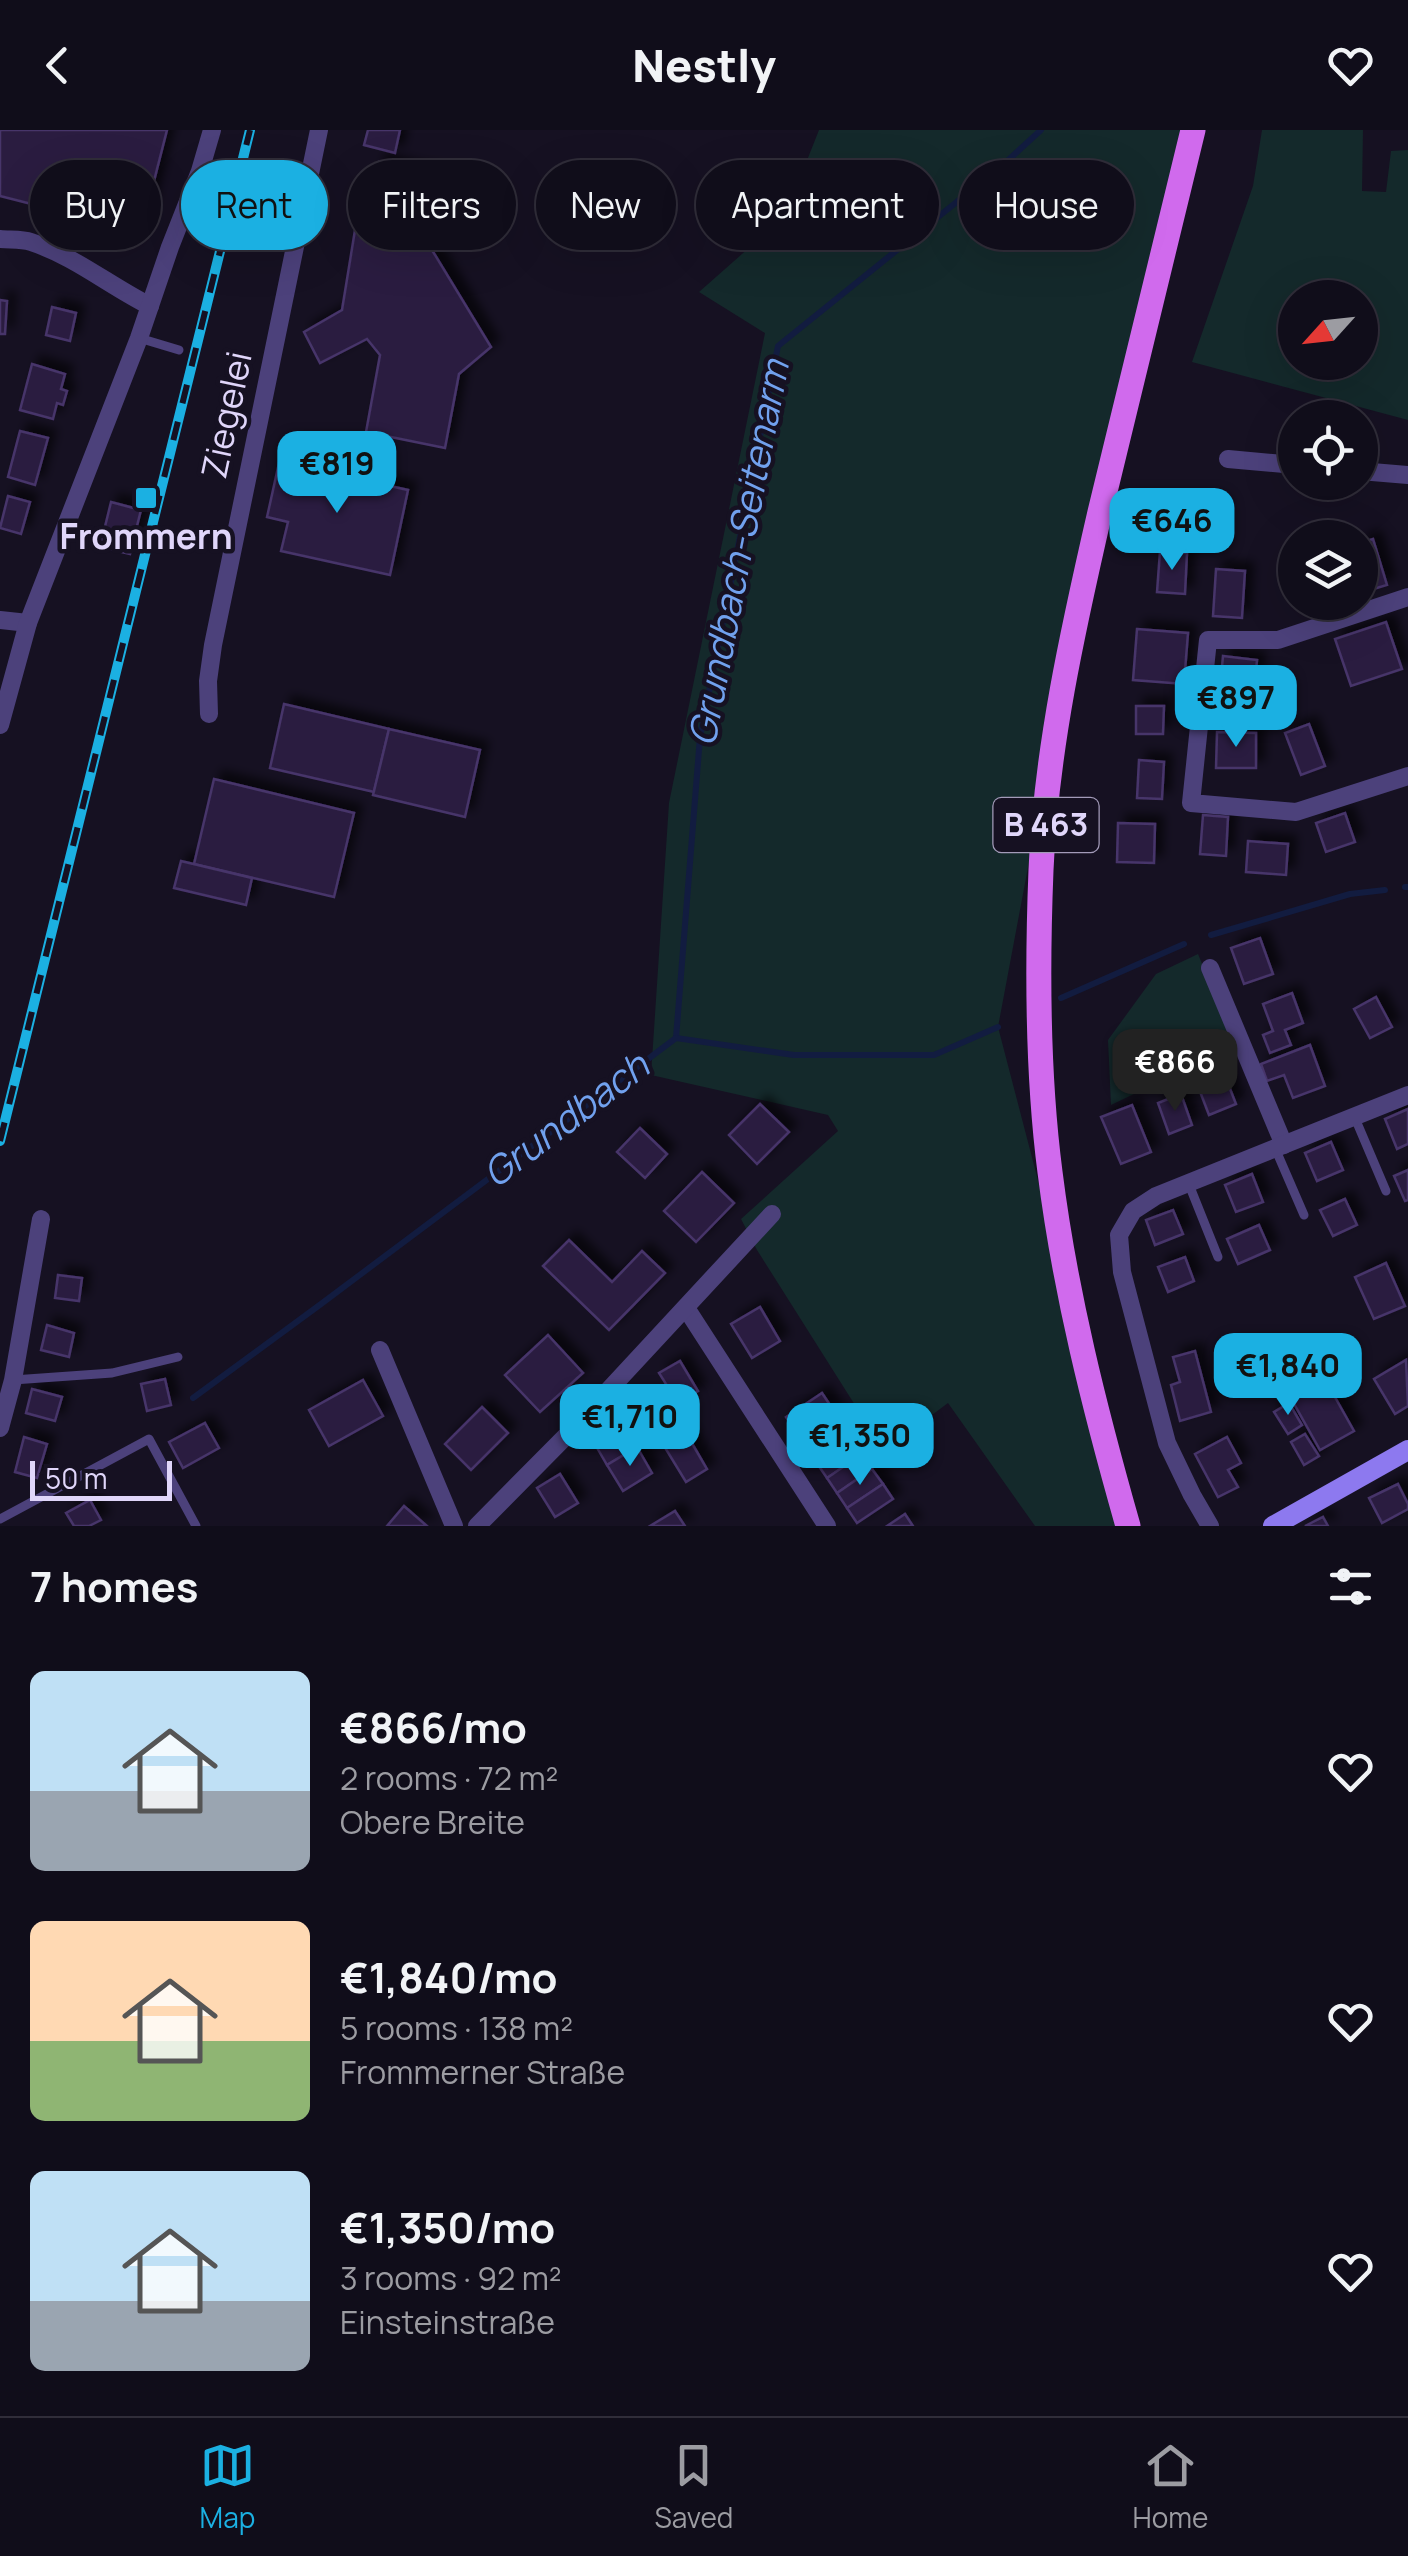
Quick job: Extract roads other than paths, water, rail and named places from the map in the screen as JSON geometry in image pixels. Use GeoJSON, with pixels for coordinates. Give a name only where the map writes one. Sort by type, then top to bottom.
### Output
{"type":"FeatureCollection","features":[{"type":"Feature","properties":{"kind":"main road","name":"B 463"},"geometry":{"type":"LineString","coordinates":[[1128,1526],[1092,1401],[1050,1172],[1041,1069],[1042,866],[1072,634],[1193,130]]}},
{"type":"Feature","properties":{"kind":"street"},"geometry":{"type":"LineString","coordinates":[[0,724],[28,623],[139,338],[212,130]]}},
{"type":"Feature","properties":{"kind":"street","name":"Ziegelei"},"geometry":{"type":"LineString","coordinates":[[209,714],[213,645],[319,130]]}},
{"type":"Feature","properties":{"kind":"street"},"geometry":{"type":"LineString","coordinates":[[0,239],[28,240],[72,259],[150,306]]}},
{"type":"Feature","properties":{"kind":"street"},"geometry":{"type":"LineString","coordinates":[[1228,460],[1278,464]]}},
{"type":"Feature","properties":{"kind":"street"},"geometry":{"type":"LineString","coordinates":[[1378,472],[1408,475]]}},
{"type":"Feature","properties":{"kind":"street"},"geometry":{"type":"LineString","coordinates":[[1408,598],[1278,640],[1208,640],[1191,803],[1296,812],[1408,776]]}},
{"type":"Feature","properties":{"kind":"street"},"geometry":{"type":"LineString","coordinates":[[0,620],[28,623]]}},
{"type":"Feature","properties":{"kind":"street"},"geometry":{"type":"LineString","coordinates":[[1210,968],[1280,1147]]}},
{"type":"Feature","properties":{"kind":"street"},"geometry":{"type":"LineString","coordinates":[[1210,1526],[1167,1444],[1122,1272],[1119,1235],[1132,1210],[1156,1196],[1408,1094]]}},
{"type":"Feature","properties":{"kind":"street"},"geometry":{"type":"LineString","coordinates":[[477,1526],[772,1214]]}},
{"type":"Feature","properties":{"kind":"street"},"geometry":{"type":"LineString","coordinates":[[0,1428],[13,1380],[41,1219]]}},
{"type":"Feature","properties":{"kind":"street"},"geometry":{"type":"LineString","coordinates":[[686,1308],[827,1526]]}},
{"type":"Feature","properties":{"kind":"street"},"geometry":{"type":"LineString","coordinates":[[380,1350],[454,1526]]}},
{"type":"Feature","properties":{"kind":"street"},"geometry":{"type":"LineString","coordinates":[[1272,1526],[1408,1450]]}},
{"type":"Feature","properties":{"kind":"lane"},"geometry":{"type":"LineString","coordinates":[[139,338],[179,350]]}},
{"type":"Feature","properties":{"kind":"lane"},"geometry":{"type":"LineString","coordinates":[[1354,1115],[1386,1191]]}},
{"type":"Feature","properties":{"kind":"lane"},"geometry":{"type":"LineString","coordinates":[[1280,1147],[1304,1215]]}},
{"type":"Feature","properties":{"kind":"lane"},"geometry":{"type":"LineString","coordinates":[[1188,1182],[1218,1257]]}},
{"type":"Feature","properties":{"kind":"lane"},"geometry":{"type":"LineString","coordinates":[[13,1380],[112,1373],[178,1358]]}},
{"type":"Feature","properties":{"kind":"lane"},"geometry":{"type":"LineString","coordinates":[[0,1519],[149,1440],[196,1526]]}},
{"type":"Feature","properties":{"kind":"waterway","name":"Grundbach-Seitenarm"},"geometry":{"type":"LineString","coordinates":[[676,1038],[700,737],[778,346],[1041,130]]}},
{"type":"Feature","properties":{"kind":"waterway"},"geometry":{"type":"LineString","coordinates":[[1211,935],[1350,894],[1385,890]]}},
{"type":"Feature","properties":{"kind":"waterway"},"geometry":{"type":"LineString","coordinates":[[1061,998],[1184,944]]}},
{"type":"Feature","properties":{"kind":"waterway","name":"Grundbach"},"geometry":{"type":"LineString","coordinates":[[193,1398],[676,1038],[794,1055],[934,1055],[998,1027]]}},
{"type":"Feature","properties":{"kind":"railway"},"geometry":{"type":"LineString","coordinates":[[0,1141],[250,130]]}},
{"type":"Feature","properties":{"kind":"place","name":"Frommern"},"geometry":{"type":"Point","coordinates":[146,498]}}]}
